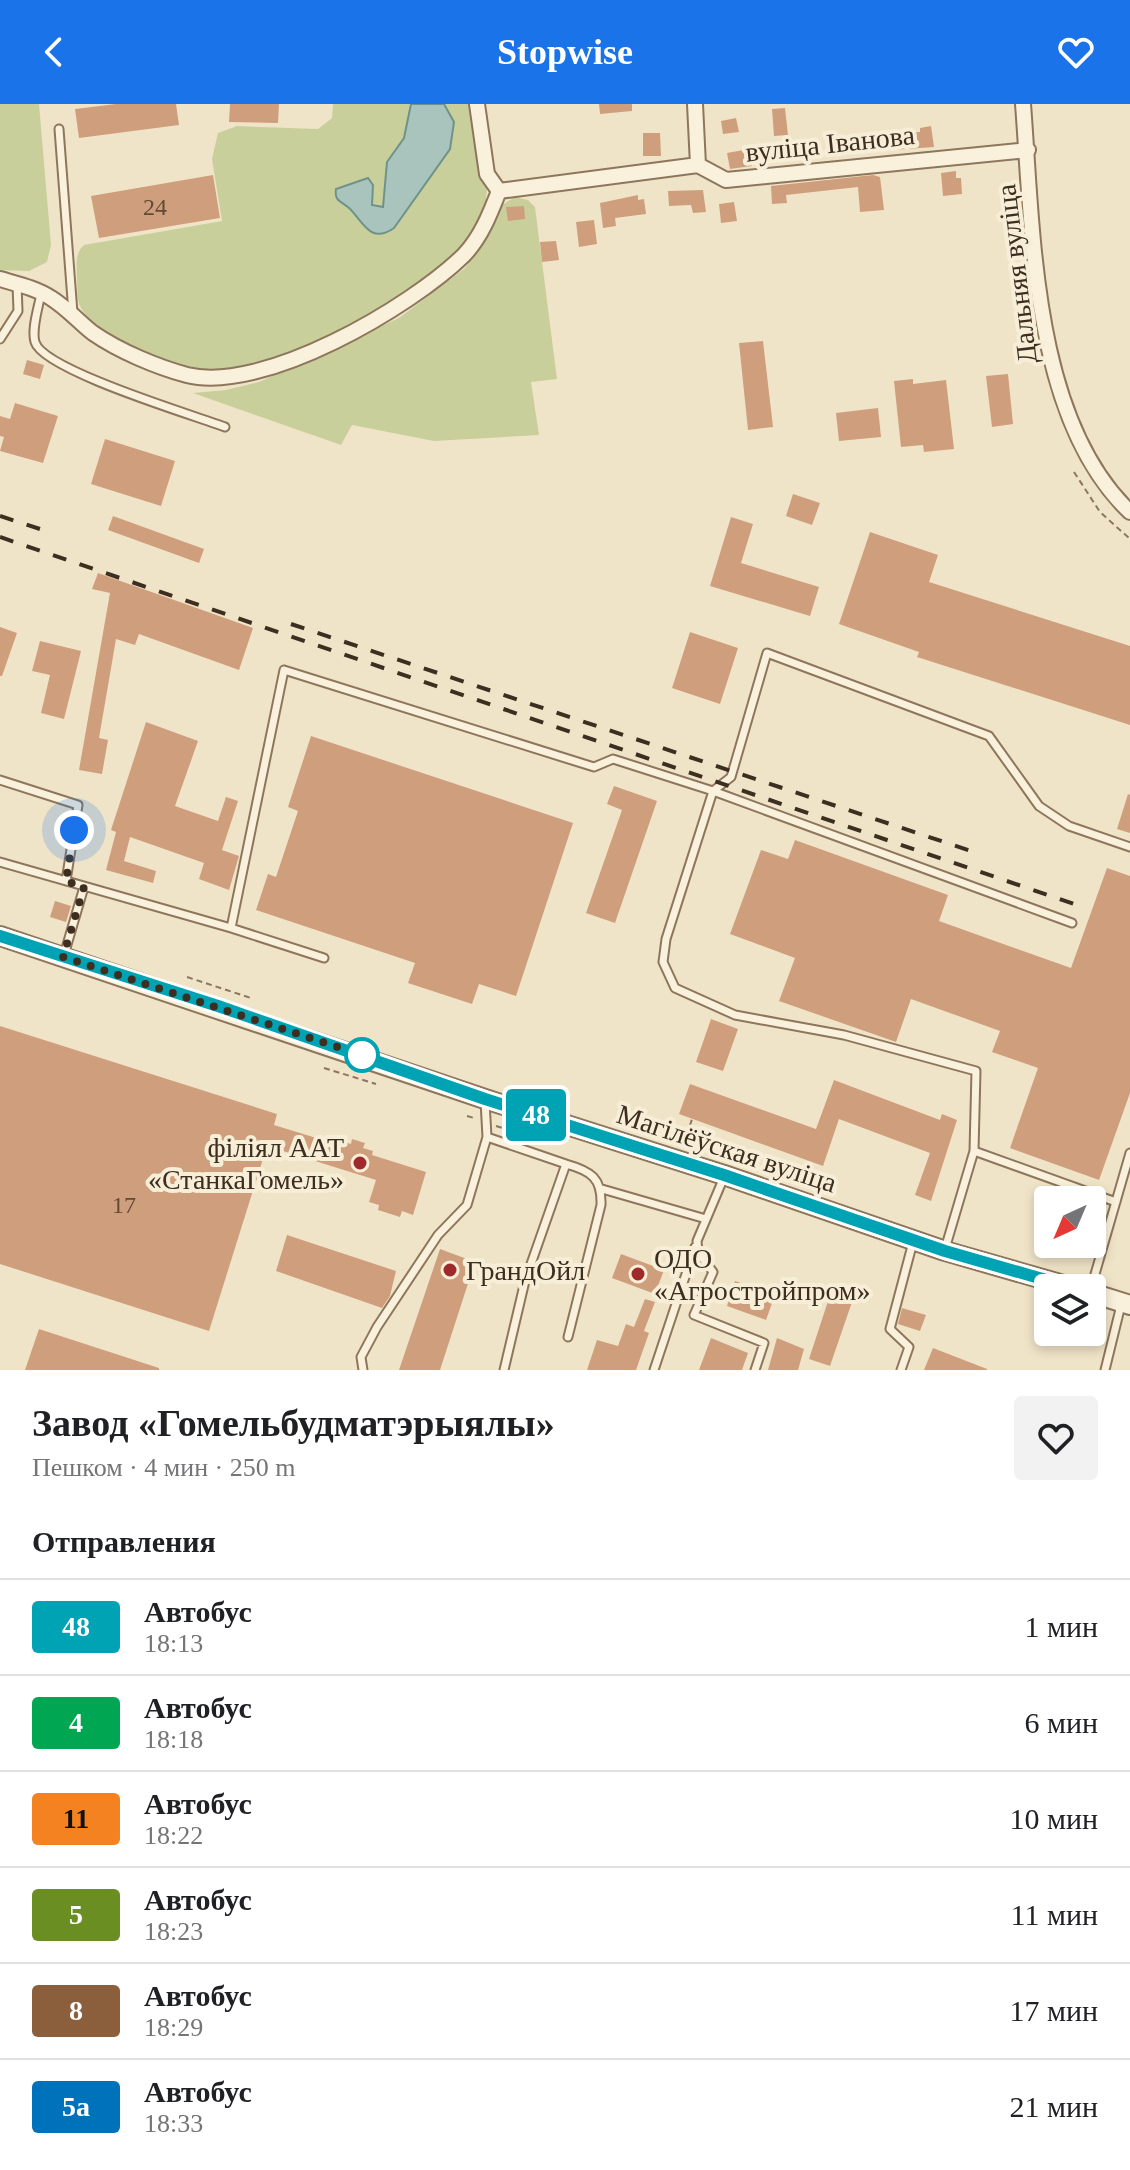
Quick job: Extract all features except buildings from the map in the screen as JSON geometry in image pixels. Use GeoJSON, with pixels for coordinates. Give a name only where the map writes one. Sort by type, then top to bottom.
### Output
{"type":"FeatureCollection","features":[{"type":"Feature","properties":{"kind":"street"},"geometry":{"type":"LineString","coordinates":[[0,279],[41,293],[104,340],[165,368],[207,378],[247,375],[390,312],[465,254],[482,231],[499,191],[487,174],[477,104]]}},
{"type":"Feature","properties":{"kind":"street"},"geometry":{"type":"LineString","coordinates":[[695,104],[698,165]]}},
{"type":"Feature","properties":{"kind":"street","name":"Дальняя вуліца"},"geometry":{"type":"LineString","coordinates":[[1023,104],[1040,296],[1051,365],[1071,425],[1107,490],[1130,512]]}},
{"type":"Feature","properties":{"kind":"street","name":"вуліца Іванова"},"geometry":{"type":"LineString","coordinates":[[499,191],[698,165],[726,180],[1028,150]]}},
{"type":"Feature","properties":{"kind":"street","name":"Магілёўская вуліца"},"geometry":{"type":"LineString","coordinates":[[0,936],[945,1251],[1034,1277]]}},
{"type":"Feature","properties":{"kind":"street"},"geometry":{"type":"LineString","coordinates":[[1106,1296],[1126,1304]]}},
{"type":"Feature","properties":{"kind":"lane"},"geometry":{"type":"LineString","coordinates":[[59,129],[73,315]]}},
{"type":"Feature","properties":{"kind":"lane"},"geometry":{"type":"LineString","coordinates":[[0,339],[18,311],[17,284]]}},
{"type":"Feature","properties":{"kind":"lane"},"geometry":{"type":"LineString","coordinates":[[41,293],[34,340],[41,352],[79,375],[225,427]]}},
{"type":"Feature","properties":{"kind":"lane"},"geometry":{"type":"LineString","coordinates":[[945,1251],[974,1151],[976,1071],[844,1035],[735,1015],[675,988],[663,962],[666,939],[713,791],[731,777],[767,653],[989,736],[1039,806],[1069,826],[1130,847]]}},
{"type":"Feature","properties":{"kind":"lane"},"geometry":{"type":"LineString","coordinates":[[231,928],[284,670],[594,767],[613,759],[713,791],[1072,923]]}},
{"type":"Feature","properties":{"kind":"lane"},"geometry":{"type":"LineString","coordinates":[[0,780],[78,805],[66,881]]}},
{"type":"Feature","properties":{"kind":"lane"},"geometry":{"type":"LineString","coordinates":[[0,862],[324,958]]}},
{"type":"Feature","properties":{"kind":"lane"},"geometry":{"type":"LineString","coordinates":[[63,957],[84,887]]}},
{"type":"Feature","properties":{"kind":"lane"},"geometry":{"type":"LineString","coordinates":[[363,1370],[361,1357],[377,1327],[438,1235],[467,1205],[487,1137],[485,1099]]}},
{"type":"Feature","properties":{"kind":"lane"},"geometry":{"type":"LineString","coordinates":[[487,1137],[586,1170],[597,1178],[602,1189],[601,1205],[568,1337]]}},
{"type":"Feature","properties":{"kind":"lane"},"geometry":{"type":"LineString","coordinates":[[974,1151],[1116,1202]]}},
{"type":"Feature","properties":{"kind":"lane"},"geometry":{"type":"LineString","coordinates":[[1097,1274],[1130,1153]]}},
{"type":"Feature","properties":{"kind":"lane"},"geometry":{"type":"LineString","coordinates":[[504,1370],[525,1281],[566,1164]]}},
{"type":"Feature","properties":{"kind":"lane"},"geometry":{"type":"LineString","coordinates":[[654,1370],[697,1241],[724,1175]]}},
{"type":"Feature","properties":{"kind":"lane"},"geometry":{"type":"LineString","coordinates":[[602,1189],[706,1219]]}},
{"type":"Feature","properties":{"kind":"lane"},"geometry":{"type":"LineString","coordinates":[[901,1370],[909,1347],[890,1329],[914,1240]]}},
{"type":"Feature","properties":{"kind":"lane"},"geometry":{"type":"LineString","coordinates":[[697,1241],[698,1252],[713,1272],[694,1315],[764,1343],[755,1370]]}},
{"type":"Feature","properties":{"kind":"lane"},"geometry":{"type":"LineString","coordinates":[[1105,1370],[1126,1304]]}},
{"type":"Feature","properties":{"kind":"path"},"geometry":{"type":"LineString","coordinates":[[1074,472],[1100,512],[1130,539]]}},
{"type":"Feature","properties":{"kind":"path"},"geometry":{"type":"LineString","coordinates":[[187,977],[251,998]]}},
{"type":"Feature","properties":{"kind":"path"},"geometry":{"type":"LineString","coordinates":[[324,1068],[376,1084]]}},
{"type":"Feature","properties":{"kind":"path"},"geometry":{"type":"LineString","coordinates":[[687,1135],[692,1119]]}},
{"type":"Feature","properties":{"kind":"green space"},"geometry":{"type":"Polygon","coordinates":[[[0,104],[39,104],[51,245],[47,262],[29,271],[0,270],[0,104]]]}},
{"type":"Feature","properties":{"kind":"green space"},"geometry":{"type":"Polygon","coordinates":[[[333,104],[473,104],[484,158],[486,200],[483,212],[467,239],[440,267],[405,294],[321,341],[279,358],[241,368],[210,370],[159,357],[120,340],[90,319],[79,305],[78,294],[77,260],[84,245],[222,221],[212,159],[218,133],[237,126],[318,129],[332,118],[333,104]]]}},
{"type":"Feature","properties":{"kind":"green space"},"geometry":{"type":"Polygon","coordinates":[[[515,197],[528,200],[535,207],[557,379],[531,382],[539,435],[434,441],[352,425],[341,445],[193,393],[226,390],[259,382],[399,318],[464,269],[480,249],[502,205],[515,197]]]}},
{"type":"Feature","properties":{"kind":"water"},"geometry":{"type":"Polygon","coordinates":[[[411,104],[444,104],[454,122],[450,149],[394,228],[386,233],[373,233],[339,200],[336,189],[368,178],[373,185],[372,205],[383,207],[387,162],[404,138],[411,104]]]}},
{"type":"Feature","properties":{"kind":"railway"},"geometry":{"type":"LineString","coordinates":[[0,516],[46,531]]}},
{"type":"Feature","properties":{"kind":"railway"},"geometry":{"type":"LineString","coordinates":[[0,537],[1083,907]]}},
{"type":"Feature","properties":{"kind":"railway"},"geometry":{"type":"LineString","coordinates":[[291,624],[977,853]]}},
{"type":"Feature","properties":{"kind":"bus line","name":"48"},"geometry":{"type":"LineString","coordinates":[[0,936],[218,1006],[485,1099],[724,1175],[945,1251],[1034,1277]]}},
{"type":"Feature","properties":{"kind":"place","name":"філіял ААТ «СтанкаГомель»"},"geometry":{"type":"Point","coordinates":[360,1163]}},
{"type":"Feature","properties":{"kind":"place","name":"ГрандОйл"},"geometry":{"type":"Point","coordinates":[450,1270]}},
{"type":"Feature","properties":{"kind":"place","name":"ОДО «Агростройпром»"},"geometry":{"type":"Point","coordinates":[638,1274]}},
{"type":"Feature","properties":{"kind":"route"},"geometry":{"type":"LineString","coordinates":[[74,830],[66,881],[84,887],[63,957],[362,1055]]}}]}
